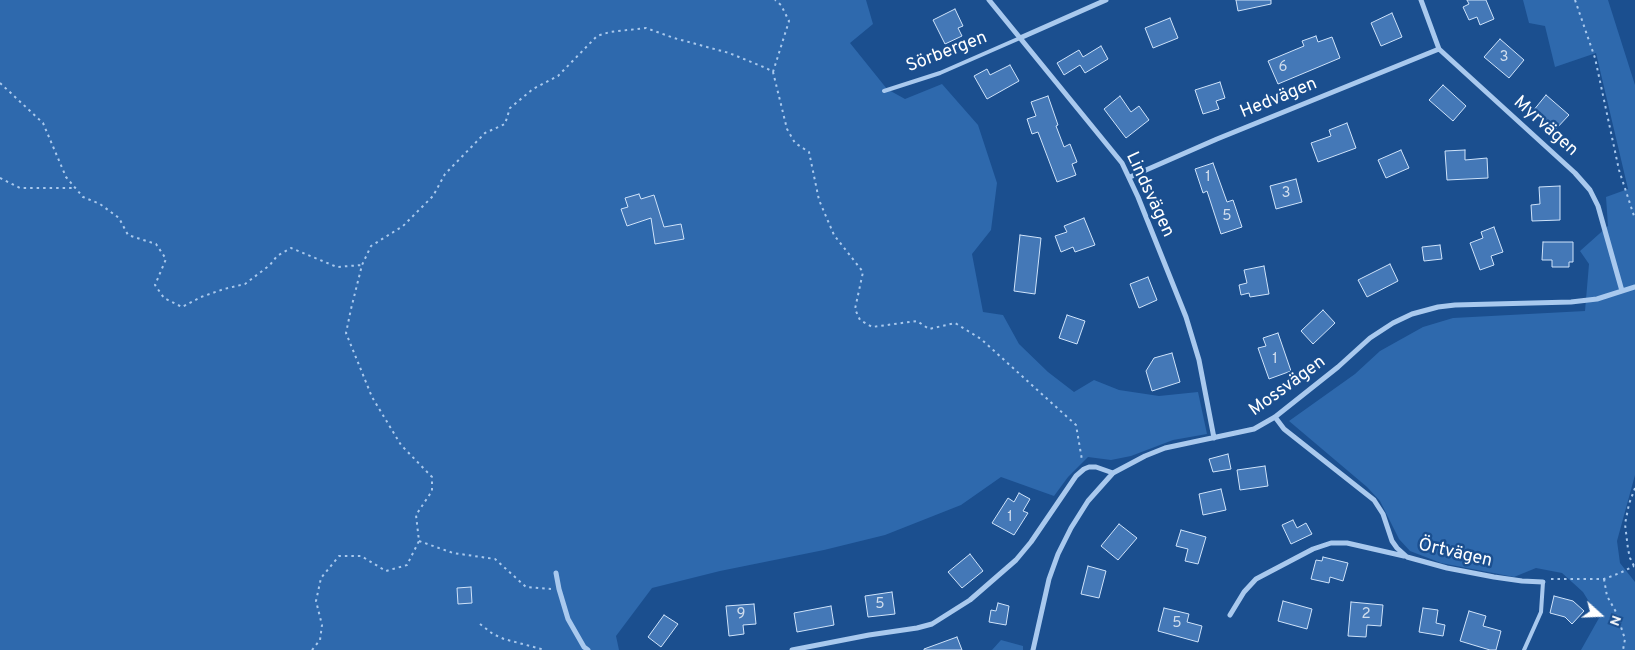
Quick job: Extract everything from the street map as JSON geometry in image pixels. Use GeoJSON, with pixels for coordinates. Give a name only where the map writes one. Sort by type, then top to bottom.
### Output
{"type":"FeatureCollection","features":[{"type":"Feature","properties":{"kind":"street","name":"Lindsvägen"},"geometry":{"type":"LineString","coordinates":[[989,0],[1122,163],[1130,177],[1186,317],[1199,360],[1214,438]]}},
{"type":"Feature","properties":{"kind":"street"},"geometry":{"type":"LineString","coordinates":[[1020,38],[1106,0]]}},
{"type":"Feature","properties":{"kind":"street","name":"Myrvägen"},"geometry":{"type":"LineString","coordinates":[[1421,0],[1439,48],[1575,173],[1590,190],[1598,206],[1622,291]]}},
{"type":"Feature","properties":{"kind":"street","name":"Hedvägen"},"geometry":{"type":"LineString","coordinates":[[1130,177],[1217,139],[1439,48]]}},
{"type":"Feature","properties":{"kind":"street","name":"Mossvägen"},"geometry":{"type":"LineString","coordinates":[[1033,650],[1048,580],[1058,554],[1088,501],[1114,473],[1145,456],[1165,448],[1254,429],[1275,417],[1338,367],[1370,338],[1393,323],[1412,314],[1438,307],[1455,305],[1572,302],[1597,299],[1635,287]]}},
{"type":"Feature","properties":{"kind":"street","name":"Örtvägen"},"geometry":{"type":"LineString","coordinates":[[1275,417],[1284,429],[1374,500],[1383,514],[1392,541],[1407,557],[1446,568],[1494,578],[1543,582]]}},
{"type":"Feature","properties":{"kind":"street"},"geometry":{"type":"LineString","coordinates":[[792,650],[917,628],[932,624],[946,617],[970,600],[1016,560],[1031,542],[1076,476],[1084,469],[1096,467],[1114,473]]}},
{"type":"Feature","properties":{"kind":"street"},"geometry":{"type":"LineString","coordinates":[[1230,616],[1244,592],[1256,579],[1314,549],[1331,543],[1347,543],[1407,557]]}},
{"type":"Feature","properties":{"kind":"street"},"geometry":{"type":"LineString","coordinates":[[556,573],[568,619],[584,647],[588,650]]}},
{"type":"Feature","properties":{"kind":"lane","name":"Sörbergen"},"geometry":{"type":"LineString","coordinates":[[884,91],[940,73],[1020,38]]}},
{"type":"Feature","properties":{"kind":"lane"},"geometry":{"type":"LineString","coordinates":[[1524,650],[1541,612],[1543,582]]}},
{"type":"Feature","properties":{"kind":"path"},"geometry":{"type":"LineString","coordinates":[[775,0],[782,5],[789,21],[773,72],[787,129],[795,143],[809,152],[819,200],[834,235],[863,272],[855,309],[860,320],[872,326],[918,321],[929,329],[955,324],[982,339],[1076,425],[1084,469]]}},
{"type":"Feature","properties":{"kind":"path"},"geometry":{"type":"LineString","coordinates":[[1575,0],[1595,58],[1619,170],[1635,219]]}},
{"type":"Feature","properties":{"kind":"path"},"geometry":{"type":"LineString","coordinates":[[312,650],[320,640],[322,625],[316,601],[321,578],[339,556],[361,556],[386,571],[407,565],[419,541],[416,516],[432,491],[432,477],[401,445],[372,397],[346,333],[350,309],[362,265],[371,246],[403,226],[432,196],[445,174],[485,133],[505,124],[510,108],[533,89],[558,76],[597,36],[610,32],[646,28],[729,53],[773,72]]}},
{"type":"Feature","properties":{"kind":"path"},"geometry":{"type":"LineString","coordinates":[[0,83],[43,123],[66,177],[75,188],[83,196],[100,204],[119,218],[128,236],[156,244],[166,259],[155,285],[164,298],[182,307],[201,297],[246,284],[270,265],[278,256],[292,248],[337,267],[362,265]]}},
{"type":"Feature","properties":{"kind":"path"},"geometry":{"type":"LineString","coordinates":[[0,178],[20,188],[75,188]]}},
{"type":"Feature","properties":{"kind":"path"},"geometry":{"type":"LineString","coordinates":[[1543,582],[1553,579],[1604,579],[1634,567],[1628,549],[1625,524],[1635,488]]}},
{"type":"Feature","properties":{"kind":"path"},"geometry":{"type":"LineString","coordinates":[[419,541],[452,553],[495,560],[526,587],[559,589]]}},
{"type":"Feature","properties":{"kind":"path"},"geometry":{"type":"LineString","coordinates":[[1604,579],[1607,596],[1616,612],[1624,639],[1623,650]]}},
{"type":"Feature","properties":{"kind":"path"},"geometry":{"type":"LineString","coordinates":[[480,624],[493,634],[504,639],[544,650]]}},
{"type":"Feature","properties":{"kind":"shaded area"},"geometry":{"type":"Polygon","coordinates":[[[0,0],[866,0],[873,24],[850,43],[887,89],[905,99],[942,84],[978,125],[997,183],[991,230],[972,254],[983,312],[1003,315],[1019,344],[1048,372],[1074,392],[1094,380],[1119,390],[1159,396],[1198,392],[1207,434],[1173,440],[1131,456],[1111,460],[1088,457],[1068,477],[1054,496],[1001,477],[961,505],[885,535],[652,588],[616,636],[619,650],[0,650],[0,0]]]}},
{"type":"Feature","properties":{"kind":"shaded area"},"geometry":{"type":"Polygon","coordinates":[[[1523,0],[1608,0],[1635,85],[1635,475],[1617,541],[1620,563],[1635,582],[1635,650],[1581,650],[1599,618],[1583,592],[1562,573],[1536,568],[1514,577],[1441,563],[1410,551],[1399,539],[1380,501],[1367,487],[1289,421],[1355,374],[1380,351],[1423,327],[1453,318],[1585,311],[1589,264],[1580,251],[1608,226],[1606,197],[1628,189],[1596,53],[1555,67],[1545,26],[1529,23],[1523,0]]]}},
{"type":"Feature","properties":{"kind":"shaded area"},"geometry":{"type":"Polygon","coordinates":[[[1001,640],[1023,646],[1023,650],[992,650],[1001,640]]]}},
{"type":"Feature","properties":{"kind":"building"},"geometry":{"type":"Polygon","coordinates":[[[1236,0],[1271,0],[1271,4],[1238,11],[1236,0]]]}},
{"type":"Feature","properties":{"kind":"building"},"geometry":{"type":"Polygon","coordinates":[[[1467,0],[1486,0],[1494,19],[1480,25],[1477,17],[1469,20],[1463,7],[1469,4],[1467,0]]]}},
{"type":"Feature","properties":{"kind":"building"},"geometry":{"type":"Polygon","coordinates":[[[955,9],[963,26],[958,28],[962,36],[945,44],[933,20],[955,9]]]}},
{"type":"Feature","properties":{"kind":"building"},"geometry":{"type":"Polygon","coordinates":[[[1392,13],[1402,37],[1381,46],[1371,23],[1392,13]]]}},
{"type":"Feature","properties":{"kind":"building"},"geometry":{"type":"Polygon","coordinates":[[[1170,18],[1178,38],[1153,48],[1145,28],[1170,18]]]}},
{"type":"Feature","properties":{"kind":"building"},"geometry":{"type":"Polygon","coordinates":[[[1316,36],[1318,42],[1332,37],[1340,58],[1278,84],[1268,61],[1304,46],[1302,41],[1316,36]]]}},
{"type":"Feature","properties":{"kind":"building"},"geometry":{"type":"Polygon","coordinates":[[[1500,39],[1524,60],[1509,78],[1484,57],[1500,39]]]}},
{"type":"Feature","properties":{"kind":"building"},"geometry":{"type":"Polygon","coordinates":[[[1101,46],[1108,59],[1085,73],[1080,65],[1064,75],[1057,63],[1079,50],[1083,57],[1101,46]]]}},
{"type":"Feature","properties":{"kind":"building"},"geometry":{"type":"Polygon","coordinates":[[[1010,65],[1019,81],[987,99],[974,76],[987,69],[990,75],[1010,65]]]}},
{"type":"Feature","properties":{"kind":"building"},"geometry":{"type":"Polygon","coordinates":[[[1220,82],[1225,98],[1216,101],[1219,109],[1203,114],[1195,90],[1220,82]]]}},
{"type":"Feature","properties":{"kind":"building"},"geometry":{"type":"Polygon","coordinates":[[[1443,85],[1466,106],[1453,121],[1429,100],[1443,85]]]}},
{"type":"Feature","properties":{"kind":"building"},"geometry":{"type":"Polygon","coordinates":[[[1546,95],[1569,115],[1555,130],[1533,111],[1546,95]]]}},
{"type":"Feature","properties":{"kind":"building"},"geometry":{"type":"Polygon","coordinates":[[[1048,96],[1064,147],[1070,144],[1077,162],[1072,164],[1076,175],[1057,182],[1038,132],[1032,134],[1027,119],[1036,116],[1031,102],[1048,96]]]}},
{"type":"Feature","properties":{"kind":"building"},"geometry":{"type":"Polygon","coordinates":[[[1120,96],[1131,112],[1139,106],[1149,120],[1126,138],[1104,109],[1120,96]]]}},
{"type":"Feature","properties":{"kind":"building"},"geometry":{"type":"Polygon","coordinates":[[[1347,123],[1356,148],[1318,162],[1311,143],[1331,136],[1329,130],[1347,123]]]}},
{"type":"Feature","properties":{"kind":"building"},"geometry":{"type":"Polygon","coordinates":[[[1401,150],[1409,168],[1386,178],[1378,160],[1401,150]]]}},
{"type":"Feature","properties":{"kind":"building"},"geometry":{"type":"Polygon","coordinates":[[[1465,150],[1465,160],[1487,158],[1488,178],[1447,180],[1445,151],[1465,150]]]}},
{"type":"Feature","properties":{"kind":"building"},"geometry":{"type":"Polygon","coordinates":[[[1213,163],[1227,202],[1233,200],[1242,227],[1221,234],[1207,191],[1203,193],[1195,169],[1213,163]]]}},
{"type":"Feature","properties":{"kind":"building"},"geometry":{"type":"Polygon","coordinates":[[[1296,179],[1302,202],[1276,209],[1270,186],[1296,179]]]}},
{"type":"Feature","properties":{"kind":"building"},"geometry":{"type":"Polygon","coordinates":[[[1560,186],[1560,220],[1532,221],[1531,205],[1540,204],[1539,187],[1560,186]]]}},
{"type":"Feature","properties":{"kind":"building"},"geometry":{"type":"Polygon","coordinates":[[[639,194],[641,199],[654,195],[664,227],[681,224],[684,239],[655,244],[651,218],[627,226],[621,209],[628,207],[625,198],[639,194]]]}},
{"type":"Feature","properties":{"kind":"building"},"geometry":{"type":"Polygon","coordinates":[[[1084,218],[1095,245],[1075,252],[1073,247],[1061,252],[1055,236],[1067,232],[1064,226],[1084,218]]]}},
{"type":"Feature","properties":{"kind":"building"},"geometry":{"type":"Polygon","coordinates":[[[1494,227],[1503,252],[1491,256],[1494,265],[1480,270],[1470,243],[1483,238],[1481,232],[1494,227]]]}},
{"type":"Feature","properties":{"kind":"building"},"geometry":{"type":"Polygon","coordinates":[[[1020,235],[1041,238],[1035,294],[1014,291],[1020,235]]]}},
{"type":"Feature","properties":{"kind":"building"},"geometry":{"type":"Polygon","coordinates":[[[1543,242],[1573,242],[1573,262],[1569,262],[1569,267],[1552,267],[1552,260],[1542,260],[1543,242]]]}},
{"type":"Feature","properties":{"kind":"building"},"geometry":{"type":"Polygon","coordinates":[[[1440,245],[1442,259],[1424,261],[1422,247],[1440,245]]]}},
{"type":"Feature","properties":{"kind":"building"},"geometry":{"type":"Polygon","coordinates":[[[1390,264],[1398,281],[1367,297],[1358,280],[1390,264]]]}},
{"type":"Feature","properties":{"kind":"building"},"geometry":{"type":"Polygon","coordinates":[[[1264,266],[1269,294],[1250,297],[1249,293],[1241,295],[1239,285],[1247,283],[1244,270],[1264,266]]]}},
{"type":"Feature","properties":{"kind":"building"},"geometry":{"type":"Polygon","coordinates":[[[1148,277],[1157,300],[1139,308],[1130,284],[1148,277]]]}},
{"type":"Feature","properties":{"kind":"building"},"geometry":{"type":"Polygon","coordinates":[[[1323,310],[1335,323],[1313,344],[1301,331],[1323,310]]]}},
{"type":"Feature","properties":{"kind":"building"},"geometry":{"type":"Polygon","coordinates":[[[1067,315],[1085,321],[1077,344],[1059,338],[1067,315]]]}},
{"type":"Feature","properties":{"kind":"building"},"geometry":{"type":"Polygon","coordinates":[[[1278,333],[1291,371],[1269,379],[1258,348],[1266,346],[1263,338],[1278,333]]]}},
{"type":"Feature","properties":{"kind":"building"},"geometry":{"type":"Polygon","coordinates":[[[1172,353],[1180,382],[1152,391],[1146,371],[1154,358],[1172,353]]]}},
{"type":"Feature","properties":{"kind":"building"},"geometry":{"type":"Polygon","coordinates":[[[1228,454],[1231,469],[1213,472],[1209,459],[1228,454]]]}},
{"type":"Feature","properties":{"kind":"building"},"geometry":{"type":"Polygon","coordinates":[[[1265,466],[1268,486],[1240,490],[1237,470],[1265,466]]]}},
{"type":"Feature","properties":{"kind":"building"},"geometry":{"type":"Polygon","coordinates":[[[1221,489],[1226,510],[1203,515],[1199,494],[1221,489]]]}},
{"type":"Feature","properties":{"kind":"building"},"geometry":{"type":"Polygon","coordinates":[[[1019,493],[1030,499],[1023,511],[1028,513],[1014,535],[992,523],[1008,498],[1014,502],[1019,493]]]}},
{"type":"Feature","properties":{"kind":"building"},"geometry":{"type":"Polygon","coordinates":[[[1293,520],[1297,528],[1306,523],[1312,534],[1291,544],[1282,525],[1293,520]]]}},
{"type":"Feature","properties":{"kind":"building"},"geometry":{"type":"Polygon","coordinates":[[[1119,524],[1137,538],[1118,560],[1101,546],[1119,524]]]}},
{"type":"Feature","properties":{"kind":"building"},"geometry":{"type":"Polygon","coordinates":[[[1181,530],[1206,537],[1198,564],[1185,561],[1188,549],[1176,546],[1181,530]]]}},
{"type":"Feature","properties":{"kind":"building"},"geometry":{"type":"Polygon","coordinates":[[[970,554],[983,571],[962,588],[948,572],[970,554]]]}},
{"type":"Feature","properties":{"kind":"building"},"geometry":{"type":"Polygon","coordinates":[[[1323,557],[1348,563],[1343,581],[1330,577],[1329,583],[1311,579],[1316,560],[1322,561],[1323,557]]]}},
{"type":"Feature","properties":{"kind":"building"},"geometry":{"type":"Polygon","coordinates":[[[1088,566],[1106,571],[1099,598],[1081,594],[1088,566]]]}},
{"type":"Feature","properties":{"kind":"building"},"geometry":{"type":"Polygon","coordinates":[[[471,587],[472,603],[458,604],[457,588],[471,587]]]}},
{"type":"Feature","properties":{"kind":"building"},"geometry":{"type":"Polygon","coordinates":[[[892,592],[895,614],[868,617],[865,596],[892,592]]]}},
{"type":"Feature","properties":{"kind":"building"},"geometry":{"type":"Polygon","coordinates":[[[1554,596],[1573,601],[1584,611],[1572,624],[1565,617],[1550,613],[1554,596]]]}},
{"type":"Feature","properties":{"kind":"building"},"geometry":{"type":"Polygon","coordinates":[[[1283,601],[1312,609],[1307,629],[1278,621],[1283,601]]]}},
{"type":"Feature","properties":{"kind":"building"},"geometry":{"type":"Polygon","coordinates":[[[1351,602],[1383,605],[1381,626],[1367,625],[1366,637],[1348,636],[1351,602]]]}},
{"type":"Feature","properties":{"kind":"building"},"geometry":{"type":"Polygon","coordinates":[[[998,603],[1009,606],[1006,625],[989,622],[991,610],[996,611],[998,603]]]}},
{"type":"Feature","properties":{"kind":"building"},"geometry":{"type":"Polygon","coordinates":[[[754,604],[756,624],[743,625],[744,634],[729,636],[726,606],[754,604]]]}},
{"type":"Feature","properties":{"kind":"building"},"geometry":{"type":"Polygon","coordinates":[[[831,606],[834,625],[797,632],[794,613],[831,606]]]}},
{"type":"Feature","properties":{"kind":"building"},"geometry":{"type":"Polygon","coordinates":[[[1164,608],[1189,614],[1187,622],[1202,626],[1198,642],[1158,631],[1164,608]]]}},
{"type":"Feature","properties":{"kind":"building"},"geometry":{"type":"Polygon","coordinates":[[[1423,608],[1438,610],[1436,623],[1445,625],[1443,636],[1419,632],[1423,608]]]}},
{"type":"Feature","properties":{"kind":"building"},"geometry":{"type":"Polygon","coordinates":[[[1469,611],[1486,616],[1483,626],[1501,631],[1496,650],[1460,641],[1469,611]]]}},
{"type":"Feature","properties":{"kind":"building"},"geometry":{"type":"Polygon","coordinates":[[[664,615],[678,624],[661,647],[648,637],[664,615]]]}},
{"type":"Feature","properties":{"kind":"building"},"geometry":{"type":"Polygon","coordinates":[[[957,637],[962,650],[924,650],[924,649],[957,637]]]}}]}
